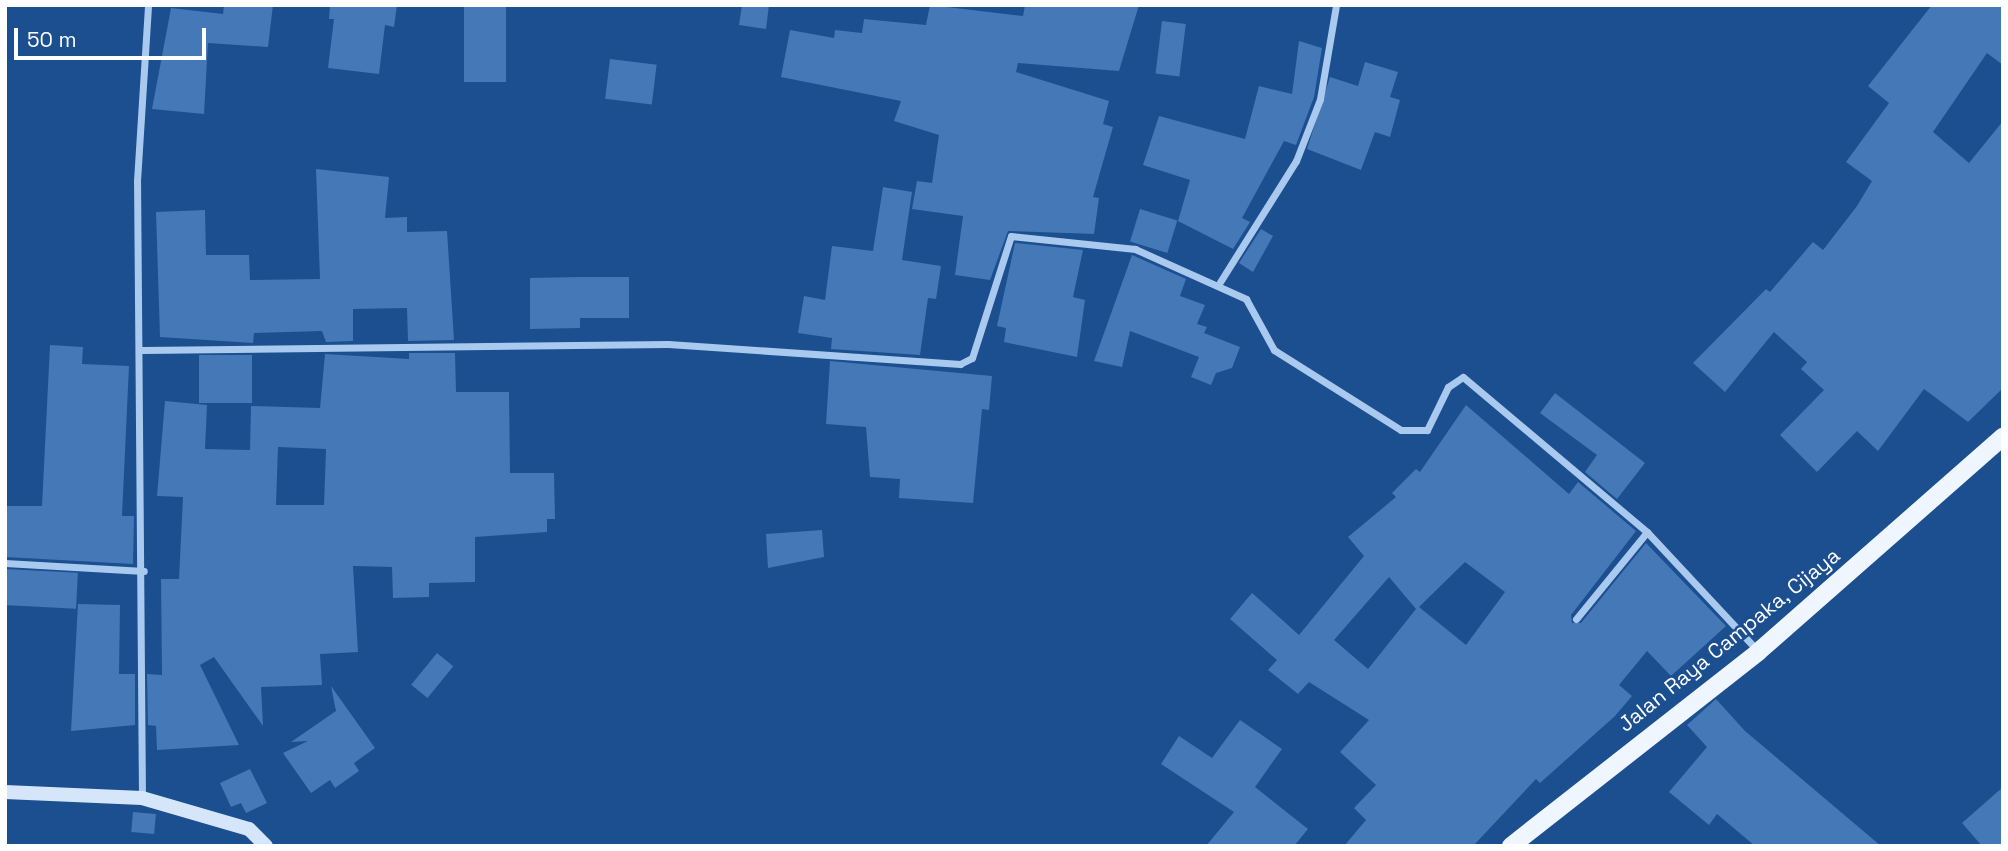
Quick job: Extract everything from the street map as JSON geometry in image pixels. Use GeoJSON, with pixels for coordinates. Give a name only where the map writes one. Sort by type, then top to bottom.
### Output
{"type":"FeatureCollection","features":[{"type":"Feature","properties":{"kind":"main road","name":"Jalan Raya Campaka, Cijaya"},"geometry":{"type":"LineString","coordinates":[[1511,846],[1758,652],[2003,437]]}},
{"type":"Feature","properties":{"kind":"street"},"geometry":{"type":"LineString","coordinates":[[142,798],[144,571],[137,181],[148,5]]}},
{"type":"Feature","properties":{"kind":"street"},"geometry":{"type":"LineString","coordinates":[[1220,282],[1252,222],[1296,161],[1320,99],[1336,5]]}},
{"type":"Feature","properties":{"kind":"street"},"geometry":{"type":"LineString","coordinates":[[142,350],[668,344],[960,364],[972,358],[1011,236],[1135,249],[1220,282],[1246,299],[1274,350],[1401,430],[1427,430],[1448,387],[1463,377],[1647,532],[1758,652]]}},
{"type":"Feature","properties":{"kind":"street"},"geometry":{"type":"LineString","coordinates":[[1576,619],[1647,532]]}},
{"type":"Feature","properties":{"kind":"street"},"geometry":{"type":"LineString","coordinates":[[5,563],[144,571]]}},
{"type":"Feature","properties":{"kind":"street"},"geometry":{"type":"LineString","coordinates":[[5,792],[142,798],[249,829],[266,846]]}},
{"type":"Feature","properties":{"kind":"building"},"geometry":{"type":"Polygon","coordinates":[[[224,5],[273,5],[268,47],[208,43],[204,114],[152,109],[171,8],[223,14],[224,5]]]}},
{"type":"Feature","properties":{"kind":"building"},"geometry":{"type":"Polygon","coordinates":[[[330,5],[397,5],[394,27],[385,25],[379,74],[328,68],[334,19],[329,19],[330,5]]]}},
{"type":"Feature","properties":{"kind":"building"},"geometry":{"type":"Polygon","coordinates":[[[464,5],[506,5],[506,82],[464,82],[464,5]]]}},
{"type":"Feature","properties":{"kind":"building"},"geometry":{"type":"Polygon","coordinates":[[[742,5],[769,5],[766,29],[739,25],[742,5]]]}},
{"type":"Feature","properties":{"kind":"building"},"geometry":{"type":"Polygon","coordinates":[[[930,5],[1023,16],[1025,5],[1139,5],[1119,71],[1018,63],[1016,72],[1109,101],[1103,124],[1113,127],[1093,197],[1099,198],[1094,234],[1008,231],[990,280],[955,275],[963,216],[912,209],[917,181],[932,183],[939,135],[894,121],[901,101],[781,77],[790,30],[834,38],[835,30],[862,33],[864,19],[926,25],[930,5]]]}},
{"type":"Feature","properties":{"kind":"building"},"geometry":{"type":"Polygon","coordinates":[[[1932,5],[2003,5],[2003,65],[1987,53],[1933,132],[1969,163],[2003,121],[2003,388],[1968,422],[1924,389],[1878,451],[1857,431],[1817,472],[1780,435],[1824,390],[1801,369],[1807,362],[1774,332],[1725,392],[1693,363],[1766,289],[1770,292],[1813,242],[1823,250],[1857,206],[1872,181],[1846,162],[1889,103],[1868,86],[1932,5]]]}},
{"type":"Feature","properties":{"kind":"building"},"geometry":{"type":"Polygon","coordinates":[[[1162,21],[1186,24],[1179,77],[1156,74],[1162,21]]]}},
{"type":"Feature","properties":{"kind":"building"},"geometry":{"type":"Polygon","coordinates":[[[1299,41],[1322,48],[1314,97],[1296,145],[1284,141],[1242,218],[1250,222],[1233,249],[1178,221],[1190,180],[1143,165],[1159,116],[1245,139],[1259,86],[1292,94],[1299,41]]]}},
{"type":"Feature","properties":{"kind":"building"},"geometry":{"type":"Polygon","coordinates":[[[610,59],[657,65],[652,104],[605,99],[610,59]]]}},
{"type":"Feature","properties":{"kind":"building"},"geometry":{"type":"Polygon","coordinates":[[[1365,62],[1398,72],[1390,97],[1400,100],[1390,137],[1375,132],[1361,170],[1307,149],[1330,77],[1358,86],[1365,62]]]}},
{"type":"Feature","properties":{"kind":"building"},"geometry":{"type":"Polygon","coordinates":[[[316,169],[389,177],[385,218],[407,217],[407,232],[447,231],[454,340],[408,341],[407,308],[353,309],[353,341],[326,342],[322,331],[254,333],[253,343],[160,337],[156,212],[205,210],[206,255],[249,255],[250,280],[320,279],[316,169]]]}},
{"type":"Feature","properties":{"kind":"building"},"geometry":{"type":"Polygon","coordinates":[[[883,187],[912,192],[902,260],[941,266],[936,299],[928,298],[920,355],[831,349],[832,338],[798,333],[804,296],[825,300],[832,246],[873,251],[883,187]]]}},
{"type":"Feature","properties":{"kind":"building"},"geometry":{"type":"Polygon","coordinates":[[[1140,209],[1177,220],[1167,253],[1130,242],[1140,209]]]}},
{"type":"Feature","properties":{"kind":"building"},"geometry":{"type":"Polygon","coordinates":[[[1261,229],[1273,236],[1253,272],[1239,263],[1261,229]]]}},
{"type":"Feature","properties":{"kind":"building"},"geometry":{"type":"Polygon","coordinates":[[[1015,243],[1083,250],[1073,297],[1085,300],[1077,357],[1004,342],[1006,328],[997,326],[1015,243]]]}},
{"type":"Feature","properties":{"kind":"building"},"geometry":{"type":"Polygon","coordinates":[[[1132,255],[1186,279],[1180,296],[1205,305],[1197,324],[1207,327],[1204,333],[1240,347],[1232,368],[1216,373],[1211,385],[1191,377],[1199,357],[1130,331],[1122,367],[1094,361],[1132,255]]]}},
{"type":"Feature","properties":{"kind":"building"},"geometry":{"type":"Polygon","coordinates":[[[629,277],[629,318],[580,318],[580,328],[530,329],[530,278],[629,277]]]}},
{"type":"Feature","properties":{"kind":"building"},"geometry":{"type":"Polygon","coordinates":[[[50,345],[83,347],[82,364],[129,366],[122,516],[134,516],[133,564],[5,557],[5,506],[42,506],[50,345]]]}},
{"type":"Feature","properties":{"kind":"building"},"geometry":{"type":"Polygon","coordinates":[[[409,353],[455,353],[456,392],[509,392],[510,473],[554,473],[555,519],[547,519],[547,532],[475,537],[475,582],[429,583],[429,597],[393,598],[392,567],[353,566],[358,652],[320,654],[322,685],[261,687],[263,726],[214,657],[200,665],[239,745],[157,750],[156,726],[148,725],[147,674],[162,675],[161,579],[179,579],[183,497],[157,496],[165,401],[207,405],[205,449],[250,450],[251,406],[320,408],[325,354],[409,359],[409,353]],[[278,447],[276,505],[324,505],[326,449],[278,447]]]}},
{"type":"Feature","properties":{"kind":"building"},"geometry":{"type":"Polygon","coordinates":[[[199,355],[252,355],[252,403],[199,403],[199,355]]]}},
{"type":"Feature","properties":{"kind":"building"},"geometry":{"type":"Polygon","coordinates":[[[830,361],[992,376],[989,410],[982,409],[973,503],[899,498],[900,479],[870,477],[866,427],[826,424],[830,361]]]}},
{"type":"Feature","properties":{"kind":"building"},"geometry":{"type":"Polygon","coordinates":[[[1555,393],[1645,463],[1617,499],[1585,472],[1597,455],[1540,413],[1555,393]]]}},
{"type":"Feature","properties":{"kind":"building"},"geometry":{"type":"Polygon","coordinates":[[[1466,405],[1569,494],[1578,482],[1636,531],[1571,615],[1572,623],[1581,623],[1646,543],[1726,626],[1671,676],[1647,651],[1619,685],[1632,696],[1615,716],[1540,783],[1536,779],[1473,846],[1344,846],[1366,820],[1354,808],[1376,785],[1340,752],[1369,720],[1309,682],[1298,694],[1268,670],[1277,660],[1230,619],[1252,593],[1299,635],[1364,556],[1348,537],[1396,497],[1392,493],[1416,469],[1420,472],[1466,405]],[[1465,562],[1419,607],[1466,645],[1505,592],[1465,562]],[[1389,577],[1334,640],[1368,669],[1416,609],[1389,577]]]}},
{"type":"Feature","properties":{"kind":"building"},"geometry":{"type":"Polygon","coordinates":[[[822,530],[824,557],[768,568],[766,534],[822,530]]]}},
{"type":"Feature","properties":{"kind":"building"},"geometry":{"type":"Polygon","coordinates":[[[5,569],[78,573],[76,609],[5,605],[5,569]]]}},
{"type":"Feature","properties":{"kind":"building"},"geometry":{"type":"Polygon","coordinates":[[[78,604],[120,605],[119,674],[135,674],[135,725],[71,731],[78,604]]]}},
{"type":"Feature","properties":{"kind":"building"},"geometry":{"type":"Polygon","coordinates":[[[437,653],[453,666],[428,698],[411,685],[437,653]]]}},
{"type":"Feature","properties":{"kind":"building"},"geometry":{"type":"Polygon","coordinates":[[[331,686],[375,748],[354,763],[359,771],[335,788],[330,780],[311,793],[283,753],[308,741],[291,742],[336,711],[331,686]]]}},
{"type":"Feature","properties":{"kind":"building"},"geometry":{"type":"Polygon","coordinates":[[[1716,699],[1745,731],[1881,846],[1755,846],[1717,814],[1709,825],[1669,792],[1707,747],[1687,725],[1716,699]]]}},
{"type":"Feature","properties":{"kind":"building"},"geometry":{"type":"Polygon","coordinates":[[[1240,720],[1282,749],[1255,787],[1308,829],[1294,846],[1206,846],[1234,812],[1161,764],[1179,736],[1212,758],[1240,720]]]}},
{"type":"Feature","properties":{"kind":"building"},"geometry":{"type":"Polygon","coordinates":[[[250,769],[267,803],[246,813],[241,803],[231,807],[220,783],[250,769]]]}},
{"type":"Feature","properties":{"kind":"building"},"geometry":{"type":"Polygon","coordinates":[[[2003,787],[2003,846],[1982,846],[1962,823],[2003,787]]]}},
{"type":"Feature","properties":{"kind":"building"},"geometry":{"type":"Polygon","coordinates":[[[133,812],[156,814],[154,834],[131,832],[133,812]]]}}]}
